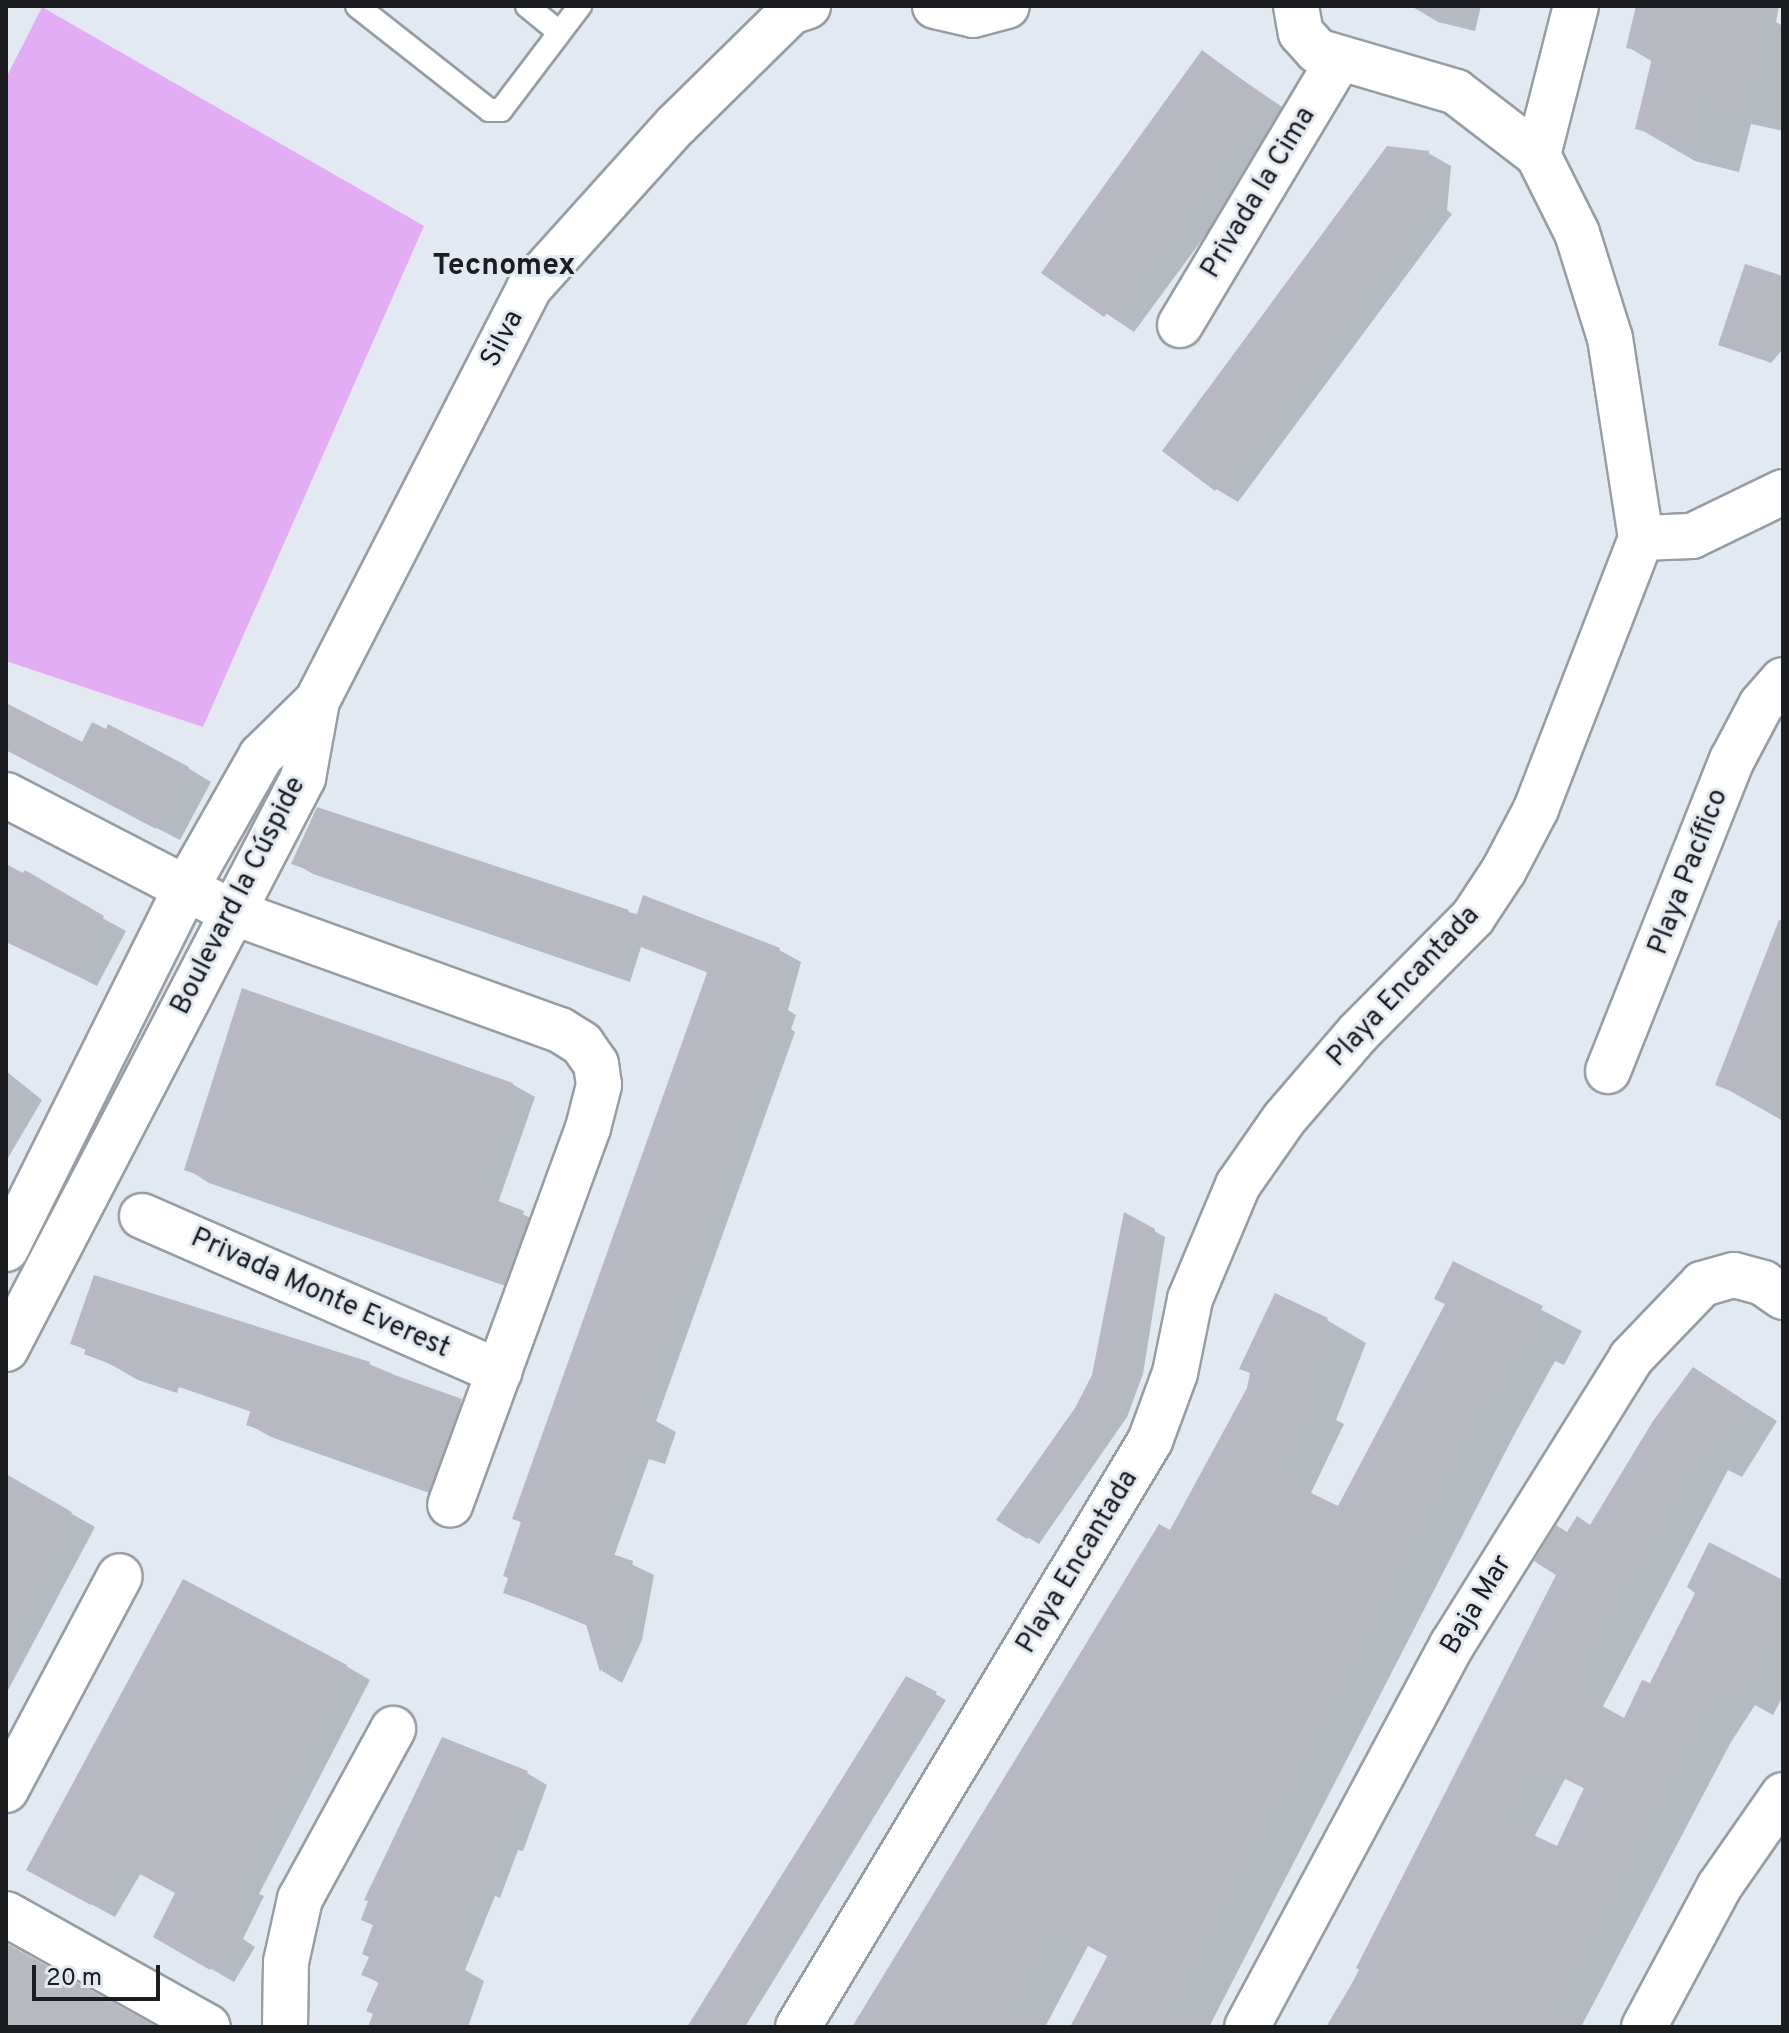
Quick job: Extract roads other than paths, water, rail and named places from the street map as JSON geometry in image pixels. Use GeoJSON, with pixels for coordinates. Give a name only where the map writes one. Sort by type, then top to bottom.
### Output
{"type":"FeatureCollection","features":[{"type":"Feature","properties":{"kind":"street","name":"Silva"},"geometry":{"type":"LineString","coordinates":[[317,701],[529,288],[676,125],[791,12],[808,6]]}},
{"type":"Feature","properties":{"kind":"street"},"geometry":{"type":"LineString","coordinates":[[935,6],[973,15],[1007,6]]}},
{"type":"Feature","properties":{"kind":"street","name":"Playa Encantada"},"geometry":{"type":"LineString","coordinates":[[798,2027],[1150,1441],[1175,1373],[1190,1299],[1238,1185],[1284,1119],[1358,1033],[1473,917],[1504,870],[1536,809],[1641,538],[1610,338],[1577,233],[1538,155],[1456,92],[1401,73],[1338,61],[1308,43],[1296,6]]}},
{"type":"Feature","properties":{"kind":"street"},"geometry":{"type":"LineString","coordinates":[[1538,155],[1576,6]]}},
{"type":"Feature","properties":{"kind":"street","name":"Privada la Cima"},"geometry":{"type":"LineString","coordinates":[[1180,325],[1338,61]]}},
{"type":"Feature","properties":{"kind":"street"},"geometry":{"type":"LineString","coordinates":[[1641,538],[1692,536],[1783,492]]}},
{"type":"Feature","properties":{"kind":"street","name":"Playa Pacífico"},"geometry":{"type":"LineString","coordinates":[[1608,1071],[1732,760],[1761,705],[1783,680]]}},
{"type":"Feature","properties":{"kind":"street","name":"Boulevard la Cúspide"},"geometry":{"type":"LineString","coordinates":[[6,1249],[186,888],[261,756],[317,701]]}},
{"type":"Feature","properties":{"kind":"street","name":"Boulevard la Cúspide"},"geometry":{"type":"LineString","coordinates":[[6,1349],[303,778],[317,701]]}},
{"type":"Feature","properties":{"kind":"street"},"geometry":{"type":"LineString","coordinates":[[6,795],[232,912],[560,1030],[582,1044],[596,1064],[599,1085],[588,1128],[450,1505]]}},
{"type":"Feature","properties":{"kind":"street","name":"Privada Monte Everest"},"geometry":{"type":"LineString","coordinates":[[142,1216],[499,1372]]}},
{"type":"Feature","properties":{"kind":"street","name":"Baja Mar"},"geometry":{"type":"LineString","coordinates":[[1247,2027],[1452,1645],[1631,1358],[1702,1284],[1734,1275],[1763,1283],[1783,1297]]}},
{"type":"Feature","properties":{"kind":"street"},"geometry":{"type":"LineString","coordinates":[[6,1790],[120,1576]]}},
{"type":"Feature","properties":{"kind":"street"},"geometry":{"type":"LineString","coordinates":[[285,2027],[286,1962],[300,1899],[393,1729]]}},
{"type":"Feature","properties":{"kind":"street"},"geometry":{"type":"LineString","coordinates":[[1644,2027],[1719,1887],[1783,1795]]}},
{"type":"Feature","properties":{"kind":"street"},"geometry":{"type":"LineString","coordinates":[[6,1914],[208,2027]]}},
{"type":"Feature","properties":{"kind":"lane"},"geometry":{"type":"LineString","coordinates":[[357,6],[489,110],[501,110],[580,6]]}},
{"type":"Feature","properties":{"kind":"lane"},"geometry":{"type":"LineString","coordinates":[[527,6],[559,32]]}},
{"type":"Feature","properties":{"kind":"district","name":"Tecnomex"},"geometry":{"type":"Point","coordinates":[504,267]}}]}
